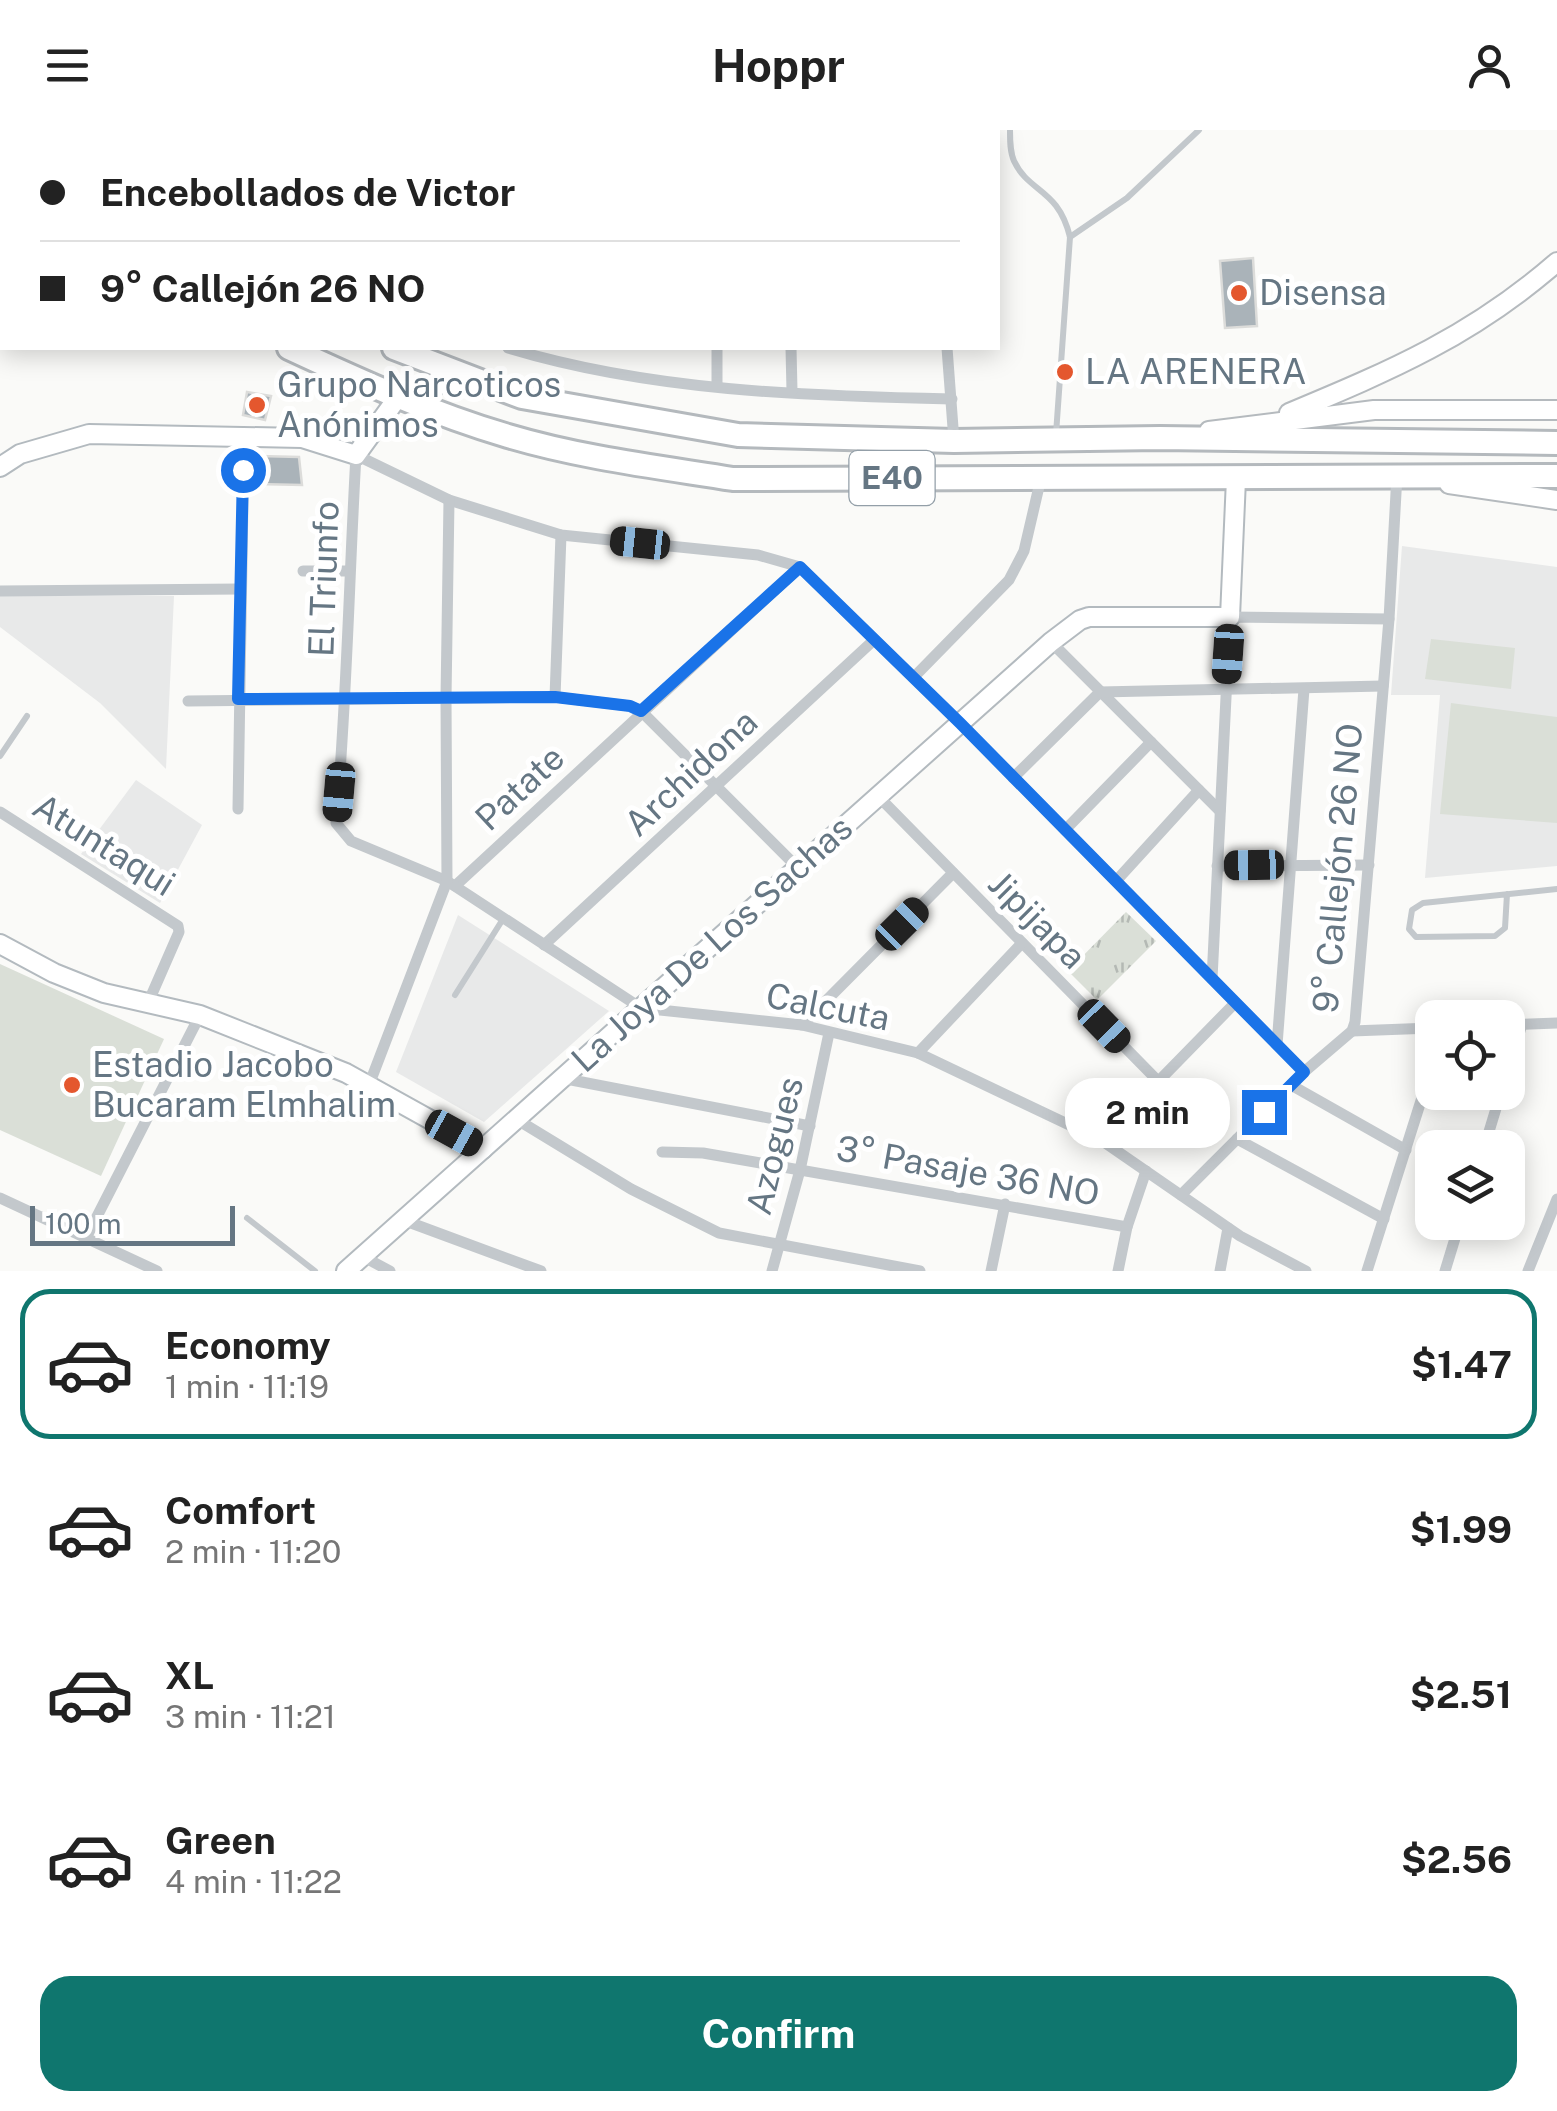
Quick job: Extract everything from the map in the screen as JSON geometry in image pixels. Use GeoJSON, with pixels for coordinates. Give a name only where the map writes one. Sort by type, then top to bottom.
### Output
{"type":"FeatureCollection","features":[{"type":"Feature","properties":{"kind":"highway","name":"E40"},"geometry":{"type":"LineString","coordinates":[[294,350],[398,396],[508,436],[599,458],[733,479],[1236,479],[1397,475]]}},
{"type":"Feature","properties":{"kind":"highway","name":"E40"},"geometry":{"type":"LineString","coordinates":[[399,350],[522,397],[738,435],[954,441],[1160,438]]}},
{"type":"Feature","properties":{"kind":"highway"},"geometry":{"type":"LineString","coordinates":[[1160,438],[1557,443]]}},
{"type":"Feature","properties":{"kind":"highway"},"geometry":{"type":"LineString","coordinates":[[1397,475],[1557,476]]}},
{"type":"Feature","properties":{"kind":"street"},"geometry":{"type":"LineString","coordinates":[[1268,422],[1458,336],[1516,297],[1557,262]]}},
{"type":"Feature","properties":{"kind":"street"},"geometry":{"type":"LineString","coordinates":[[515,350],[556,362],[717,386],[952,399]]}},
{"type":"Feature","properties":{"kind":"street"},"geometry":{"type":"LineString","coordinates":[[556,350],[556,362]]}},
{"type":"Feature","properties":{"kind":"street"},"geometry":{"type":"LineString","coordinates":[[717,350],[717,386]]}},
{"type":"Feature","properties":{"kind":"street"},"geometry":{"type":"LineString","coordinates":[[791,350],[792,391]]}},
{"type":"Feature","properties":{"kind":"street"},"geometry":{"type":"LineString","coordinates":[[947,350],[954,441]]}},
{"type":"Feature","properties":{"kind":"street"},"geometry":{"type":"LineString","coordinates":[[356,456],[398,396],[465,377]]}},
{"type":"Feature","properties":{"kind":"street","name":"E40"},"geometry":{"type":"LineString","coordinates":[[1160,438],[1374,410],[1557,410]]}},
{"type":"Feature","properties":{"kind":"street"},"geometry":{"type":"LineString","coordinates":[[0,467],[20,454],[89,434],[302,438],[356,456],[450,500],[560,535],[758,555],[800,567],[960,723],[1304,1072]]}},
{"type":"Feature","properties":{"kind":"street"},"geometry":{"type":"LineString","coordinates":[[238,809],[244,436]]}},
{"type":"Feature","properties":{"kind":"street","name":"El Triunfo"},"geometry":{"type":"LineString","coordinates":[[336,823],[348,697],[356,456]]}},
{"type":"Feature","properties":{"kind":"street","name":"E40"},"geometry":{"type":"LineString","coordinates":[[1397,475],[1511,495]]}},
{"type":"Feature","properties":{"kind":"street","name":"9° Callejón 26 NO"},"geometry":{"type":"LineString","coordinates":[[1180,1195],[1304,1072],[1352,1031],[1389,620],[1397,475]]}},
{"type":"Feature","properties":{"kind":"street"},"geometry":{"type":"LineString","coordinates":[[914,677],[1010,580],[1024,551],[1041,478]]}},
{"type":"Feature","properties":{"kind":"street"},"geometry":{"type":"LineString","coordinates":[[1212,979],[1236,479]]}},
{"type":"Feature","properties":{"kind":"street"},"geometry":{"type":"LineString","coordinates":[[1511,495],[1557,500]]}},
{"type":"Feature","properties":{"kind":"street"},"geometry":{"type":"LineString","coordinates":[[1511,495],[1557,512]]}},
{"type":"Feature","properties":{"kind":"street"},"geometry":{"type":"LineString","coordinates":[[368,1086],[451,884],[446,698],[450,500]]}},
{"type":"Feature","properties":{"kind":"street"},"geometry":{"type":"LineString","coordinates":[[555,697],[560,535]]}},
{"type":"Feature","properties":{"kind":"street","name":"Patate"},"geometry":{"type":"LineString","coordinates":[[451,884],[800,567]]}},
{"type":"Feature","properties":{"kind":"street"},"geometry":{"type":"LineString","coordinates":[[303,570],[350,571]]}},
{"type":"Feature","properties":{"kind":"street"},"geometry":{"type":"LineString","coordinates":[[0,592],[240,588]]}},
{"type":"Feature","properties":{"kind":"street","name":"La Joya De Los Sachas"},"geometry":{"type":"LineString","coordinates":[[346,1271],[1080,620],[1105,616],[1230,618]]}},
{"type":"Feature","properties":{"kind":"street"},"geometry":{"type":"LineString","coordinates":[[1230,618],[1389,620]]}},
{"type":"Feature","properties":{"kind":"street","name":"Archidona"},"geometry":{"type":"LineString","coordinates":[[544,945],[874,640]]}},
{"type":"Feature","properties":{"kind":"street"},"geometry":{"type":"LineString","coordinates":[[1051,642],[1220,811]]}},
{"type":"Feature","properties":{"kind":"street"},"geometry":{"type":"LineString","coordinates":[[1013,778],[1100,692],[1383,686]]}},
{"type":"Feature","properties":{"kind":"street"},"geometry":{"type":"LineString","coordinates":[[1277,1045],[1304,688]]}},
{"type":"Feature","properties":{"kind":"street"},"geometry":{"type":"LineString","coordinates":[[188,701],[555,697],[630,706],[641,711],[798,868]]}},
{"type":"Feature","properties":{"kind":"street"},"geometry":{"type":"LineString","coordinates":[[1065,830],[1151,742]]}},
{"type":"Feature","properties":{"kind":"street"},"geometry":{"type":"LineString","coordinates":[[1116,882],[1199,790]]}},
{"type":"Feature","properties":{"kind":"street","name":"Jipijapa"},"geometry":{"type":"LineString","coordinates":[[878,796],[1158,1081]]}},
{"type":"Feature","properties":{"kind":"street","name":"Atuntaqui"},"geometry":{"type":"LineString","coordinates":[[0,812],[178,926],[179,932],[148,1003]]}},
{"type":"Feature","properties":{"kind":"street","name":"Calcuta"},"geometry":{"type":"LineString","coordinates":[[336,823],[351,841],[451,884],[641,1008],[802,1025],[918,1054],[1101,1140],[1228,1228],[1306,1271]]}},
{"type":"Feature","properties":{"kind":"street"},"geometry":{"type":"LineString","coordinates":[[1217,866],[1369,864]]}},
{"type":"Feature","properties":{"kind":"street"},"geometry":{"type":"LineString","coordinates":[[802,1025],[953,873]]}},
{"type":"Feature","properties":{"kind":"street"},"geometry":{"type":"LineString","coordinates":[[918,1054],[1022,943]]}},
{"type":"Feature","properties":{"kind":"street"},"geometry":{"type":"LineString","coordinates":[[0,944],[54,973],[104,993],[200,1015],[346,1073],[483,1149]]}},
{"type":"Feature","properties":{"kind":"street"},"geometry":{"type":"LineString","coordinates":[[1101,1140],[1235,1003]]}},
{"type":"Feature","properties":{"kind":"street"},"geometry":{"type":"LineString","coordinates":[[87,1236],[200,1015]]}},
{"type":"Feature","properties":{"kind":"street"},"geometry":{"type":"LineString","coordinates":[[1525,1024],[1557,1023]]}},
{"type":"Feature","properties":{"kind":"street"},"geometry":{"type":"LineString","coordinates":[[1352,1031],[1415,1029]]}},
{"type":"Feature","properties":{"kind":"street","name":"Azogues"},"geometry":{"type":"LineString","coordinates":[[772,1271],[800,1170],[829,1033]]}},
{"type":"Feature","properties":{"kind":"street"},"geometry":{"type":"LineString","coordinates":[[561,1078],[810,1126]]}},
{"type":"Feature","properties":{"kind":"street"},"geometry":{"type":"LineString","coordinates":[[1291,1085],[1406,1150]]}},
{"type":"Feature","properties":{"kind":"street"},"geometry":{"type":"LineString","coordinates":[[1367,1271],[1418,1110]]}},
{"type":"Feature","properties":{"kind":"street"},"geometry":{"type":"LineString","coordinates":[[516,1119],[631,1189],[719,1233],[920,1271]]}},
{"type":"Feature","properties":{"kind":"street"},"geometry":{"type":"LineString","coordinates":[[1236,1139],[1384,1219]]}},
{"type":"Feature","properties":{"kind":"street","name":"3° Pasaje 36 NO"},"geometry":{"type":"LineString","coordinates":[[662,1152],[702,1154],[1127,1227]]}},
{"type":"Feature","properties":{"kind":"street"},"geometry":{"type":"LineString","coordinates":[[1118,1271],[1127,1227],[1146,1171]]}},
{"type":"Feature","properties":{"kind":"street"},"geometry":{"type":"LineString","coordinates":[[0,1198],[156,1271]]}},
{"type":"Feature","properties":{"kind":"street"},"geometry":{"type":"LineString","coordinates":[[1528,1271],[1557,1199]]}},
{"type":"Feature","properties":{"kind":"street"},"geometry":{"type":"LineString","coordinates":[[991,1271],[1005,1204]]}},
{"type":"Feature","properties":{"kind":"street"},"geometry":{"type":"LineString","coordinates":[[403,1220],[540,1271]]}},
{"type":"Feature","properties":{"kind":"street"},"geometry":{"type":"LineString","coordinates":[[1220,1271],[1228,1228]]}},
{"type":"Feature","properties":{"kind":"street"},"geometry":{"type":"LineString","coordinates":[[1445,1271],[1454,1240]]}},
{"type":"Feature","properties":{"kind":"street"},"geometry":{"type":"LineString","coordinates":[[362,1256],[390,1271]]}},
{"type":"Feature","properties":{"kind":"lane"},"geometry":{"type":"LineString","coordinates":[[1010,130],[1012,158],[1057,203],[1070,237],[1056,440]]}},
{"type":"Feature","properties":{"kind":"lane"},"geometry":{"type":"LineString","coordinates":[[1070,237],[1126,198],[1199,130]]}},
{"type":"Feature","properties":{"kind":"lane"},"geometry":{"type":"LineString","coordinates":[[0,756],[27,716]]}},
{"type":"Feature","properties":{"kind":"lane"},"geometry":{"type":"LineString","coordinates":[[1506,894],[1505,928],[1496,936],[1416,937],[1409,930],[1412,910],[1423,902],[1557,889]]}},
{"type":"Feature","properties":{"kind":"lane"},"geometry":{"type":"LineString","coordinates":[[455,995],[504,918]]}},
{"type":"Feature","properties":{"kind":"lane"},"geometry":{"type":"LineString","coordinates":[[246,1218],[315,1271]]}},
{"type":"Feature","properties":{"kind":"shaded area"},"geometry":{"type":"Polygon","coordinates":[[[1402,546],[1557,567],[1557,866],[1425,878],[1440,695],[1391,695],[1402,546]]]}},
{"type":"Feature","properties":{"kind":"shaded area"},"geometry":{"type":"Polygon","coordinates":[[[0,596],[174,596],[166,769],[100,703],[0,627],[0,596]]]}},
{"type":"Feature","properties":{"kind":"shaded area"},"geometry":{"type":"Polygon","coordinates":[[[136,780],[202,825],[160,903],[81,854],[136,780]]]}},
{"type":"Feature","properties":{"kind":"shaded area"},"geometry":{"type":"Polygon","coordinates":[[[458,915],[609,1011],[484,1122],[396,1072],[458,915]]]}},
{"type":"Feature","properties":{"kind":"green space"},"geometry":{"type":"Polygon","coordinates":[[[1431,639],[1515,648],[1511,689],[1425,679],[1431,639]]]}},
{"type":"Feature","properties":{"kind":"green space"},"geometry":{"type":"Polygon","coordinates":[[[1451,703],[1557,717],[1557,823],[1440,814],[1451,703]]]}},
{"type":"Feature","properties":{"kind":"green space"},"geometry":{"type":"Polygon","coordinates":[[[1126,912],[1156,941],[1097,1000],[1068,971],[1126,912]]]}},
{"type":"Feature","properties":{"kind":"green space","name":"Estadio Jacobo Bucaram Elmhalim"},"geometry":{"type":"Polygon","coordinates":[[[0,964],[164,1039],[101,1176],[0,1130],[0,964]]]}},
{"type":"Feature","properties":{"kind":"building","name":"Disensa"},"geometry":{"type":"Polygon","coordinates":[[[1253,258],[1257,326],[1225,328],[1220,261],[1253,258]]]}},
{"type":"Feature","properties":{"kind":"building","name":"Grupo Narcoticos Anónimos"},"geometry":{"type":"Polygon","coordinates":[[[247,392],[271,396],[265,420],[243,415],[247,392]]]}},
{"type":"Feature","properties":{"kind":"building"},"geometry":{"type":"Polygon","coordinates":[[[259,456],[299,457],[302,485],[257,484],[259,456]]]}},
{"type":"Feature","properties":{"kind":"place","name":"Disensa"},"geometry":{"type":"Point","coordinates":[1239,293]}},
{"type":"Feature","properties":{"kind":"place","name":"LA ARENERA"},"geometry":{"type":"Point","coordinates":[1065,372]}},
{"type":"Feature","properties":{"kind":"place","name":"Grupo Narcoticos Anónimos"},"geometry":{"type":"Point","coordinates":[257,405]}},
{"type":"Feature","properties":{"kind":"place","name":"Estadio Jacobo Bucaram Elmhalim"},"geometry":{"type":"Point","coordinates":[72,1085]}},
{"type":"Feature","properties":{"kind":"route"},"geometry":{"type":"LineString","coordinates":[[243,470],[238,699],[555,697],[630,706],[641,711],[800,567],[960,723],[1304,1072],[1264,1112]]}}]}
